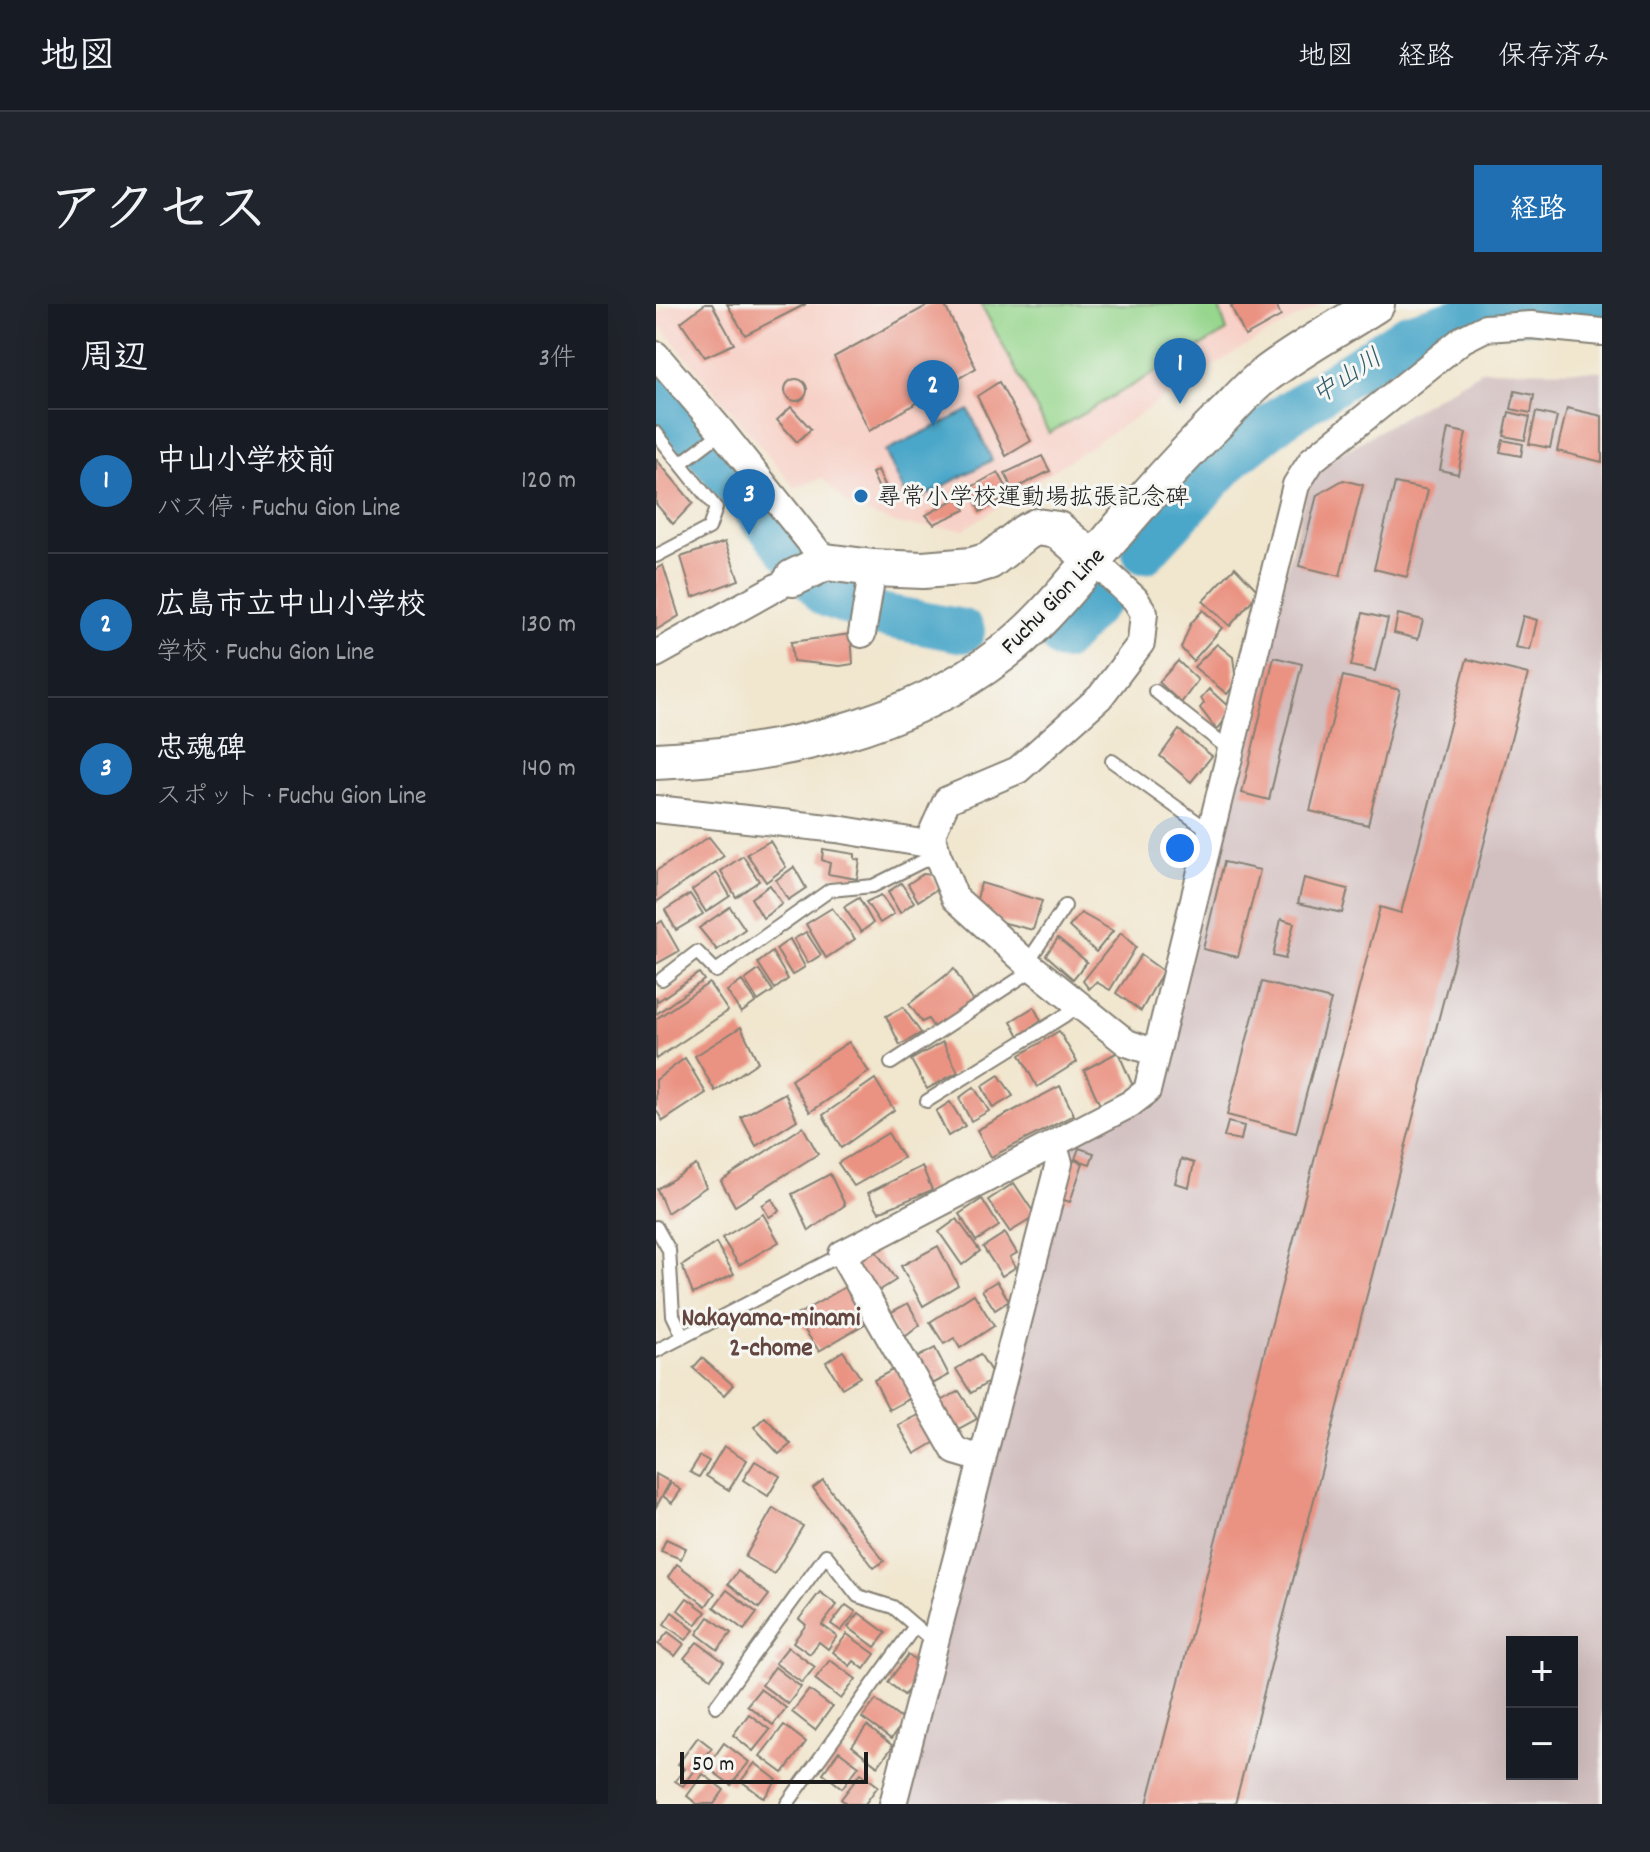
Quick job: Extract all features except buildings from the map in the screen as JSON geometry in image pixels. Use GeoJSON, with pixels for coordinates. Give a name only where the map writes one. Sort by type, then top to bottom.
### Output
{"type":"FeatureCollection","features":[{"type":"Feature","properties":{"kind":"main road","name":"Fuchu Gion Line"},"geometry":{"type":"LineString","coordinates":[[656,761],[743,753],[800,743],[907,709],[960,683],[1005,652],[1093,560],[1179,458],[1263,376],[1376,304]]}},
{"type":"Feature","properties":{"kind":"main road"},"geometry":{"type":"LineString","coordinates":[[813,568],[923,570],[972,566],[989,561],[1036,527],[1058,530],[1093,560]]}},
{"type":"Feature","properties":{"kind":"street"},"geometry":{"type":"LineString","coordinates":[[982,1459],[955,1451],[842,1254],[1130,1104],[1147,1091],[1296,485],[1312,460],[1463,339],[1485,328],[1531,325],[1602,332]]}},
{"type":"Feature","properties":{"kind":"street"},"geometry":{"type":"LineString","coordinates":[[656,355],[813,568],[656,654]]}},
{"type":"Feature","properties":{"kind":"street"},"geometry":{"type":"LineString","coordinates":[[1093,560],[1135,599],[1144,613],[1141,643],[1100,697],[1018,770],[947,800],[932,833],[955,898],[1031,966],[1127,1043],[1156,1053]]}},
{"type":"Feature","properties":{"kind":"street"},"geometry":{"type":"LineString","coordinates":[[864,621],[873,568]]}},
{"type":"Feature","properties":{"kind":"street"},"geometry":{"type":"LineString","coordinates":[[656,809],[837,829],[936,849]]}},
{"type":"Feature","properties":{"kind":"street"},"geometry":{"type":"LineString","coordinates":[[893,1804],[925,1635],[982,1459],[1059,1163],[1053,1144]]}},
{"type":"Feature","properties":{"kind":"lane"},"geometry":{"type":"LineString","coordinates":[[656,433],[716,508],[709,528],[656,556]]}},
{"type":"Feature","properties":{"kind":"lane"},"geometry":{"type":"LineString","coordinates":[[681,463],[717,436]]}},
{"type":"Feature","properties":{"kind":"lane"},"geometry":{"type":"LineString","coordinates":[[1155,691],[1231,751]]}},
{"type":"Feature","properties":{"kind":"lane"},"geometry":{"type":"LineString","coordinates":[[1112,761],[1211,832]]}},
{"type":"Feature","properties":{"kind":"lane"},"geometry":{"type":"LineString","coordinates":[[662,979],[697,952],[716,971],[830,890],[873,886],[936,849]]}},
{"type":"Feature","properties":{"kind":"lane"},"geometry":{"type":"LineString","coordinates":[[891,1063],[1031,966],[1065,906]]}},
{"type":"Feature","properties":{"kind":"lane"},"geometry":{"type":"LineString","coordinates":[[927,1101],[1080,1006]]}},
{"type":"Feature","properties":{"kind":"lane"},"geometry":{"type":"LineString","coordinates":[[656,1227],[669,1250],[673,1315],[683,1336]]}},
{"type":"Feature","properties":{"kind":"lane"},"geometry":{"type":"LineString","coordinates":[[656,1351],[842,1254]]}},
{"type":"Feature","properties":{"kind":"lane"},"geometry":{"type":"LineString","coordinates":[[716,1706],[826,1555],[858,1596],[893,1607],[925,1635],[787,1804]]}},
{"type":"Feature","properties":{"kind":"shaded area"},"geometry":{"type":"Polygon","coordinates":[[[673,304],[1322,304],[1238,350],[964,529],[901,525],[851,507],[822,478],[795,488],[656,321],[656,313],[673,304]]]}},
{"type":"Feature","properties":{"kind":"shaded area"},"geometry":{"type":"Polygon","coordinates":[[[1483,370],[1602,371],[1602,1804],[901,1804],[1060,1147],[1156,1101],[1304,500],[1319,466],[1483,370]]]}},
{"type":"Feature","properties":{"kind":"green space"},"geometry":{"type":"Polygon","coordinates":[[[981,304],[1218,304],[1227,331],[1049,433],[981,304]]]}},
{"type":"Feature","properties":{"kind":"water"},"geometry":{"type":"Polygon","coordinates":[[[969,410],[992,460],[910,504],[885,451],[969,410]]]}},
{"type":"Feature","properties":{"kind":"waterway","name":"中山川"},"geometry":{"type":"LineString","coordinates":[[1144,552],[1232,457],[1281,418],[1408,335],[1476,315],[1533,311],[1602,313]]}},
{"type":"Feature","properties":{"kind":"waterway","name":"中山川"},"geometry":{"type":"LineString","coordinates":[[656,391],[826,595],[880,615],[963,631]]}},
{"type":"Feature","properties":{"kind":"waterway","name":"中山川"},"geometry":{"type":"LineString","coordinates":[[1063,639],[1103,595]]}},
{"type":"Feature","properties":{"kind":"railway"},"geometry":{"type":"LineString","coordinates":[[656,1799],[657,1804]]}},
{"type":"Feature","properties":{"kind":"place","name":"中山小学校前"},"geometry":{"type":"Point","coordinates":[1180,404]}},
{"type":"Feature","properties":{"kind":"place","name":"広島市立中山小学校"},"geometry":{"type":"Point","coordinates":[933,426]}},
{"type":"Feature","properties":{"kind":"place","name":"尋常小学校運動場拡張記念碑"},"geometry":{"type":"Point","coordinates":[861,496]}},
{"type":"Feature","properties":{"kind":"place","name":"忠魂碑"},"geometry":{"type":"Point","coordinates":[749,535]}},
{"type":"Feature","properties":{"kind":"district","name":"Nakayama-minami 2-chome"},"geometry":{"type":"Point","coordinates":[771,1331]}}]}
